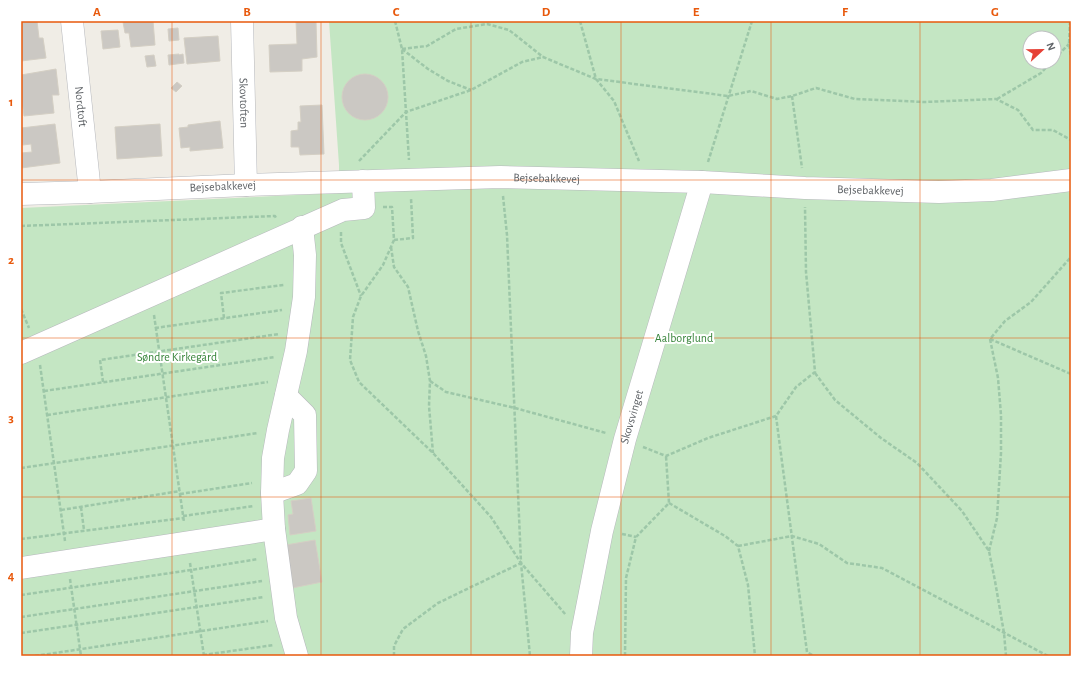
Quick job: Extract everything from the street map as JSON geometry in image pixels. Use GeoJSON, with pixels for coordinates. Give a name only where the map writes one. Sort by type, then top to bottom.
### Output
{"type":"FeatureCollection","features":[{"type":"Feature","properties":{"kind":"street","name":"Nordtoft"},"geometry":{"type":"LineString","coordinates":[[72,21],[90,192]]}},
{"type":"Feature","properties":{"kind":"street","name":"Skovtoften"},"geometry":{"type":"LineString","coordinates":[[242,21],[246,185]]}},
{"type":"Feature","properties":{"kind":"street","name":"Bejsebakkevej"},"geometry":{"type":"LineString","coordinates":[[21,194],[500,177],[647,180],[805,188],[939,192],[992,190],[1071,180]]}},
{"type":"Feature","properties":{"kind":"street"},"geometry":{"type":"LineString","coordinates":[[29,350],[343,210],[364,208],[353,182]]}},
{"type":"Feature","properties":{"kind":"street","name":"Skovsvinget"},"geometry":{"type":"LineString","coordinates":[[581,656],[582,633],[602,531],[625,439],[702,182]]}},
{"type":"Feature","properties":{"kind":"street"},"geometry":{"type":"LineString","coordinates":[[294,231],[306,255],[305,282],[295,354],[273,458],[272,492],[274,530],[281,586],[286,618],[295,649]]}},
{"type":"Feature","properties":{"kind":"street"},"geometry":{"type":"LineString","coordinates":[[272,492],[297,484],[306,471],[305,415],[288,388]]}},
{"type":"Feature","properties":{"kind":"street"},"geometry":{"type":"LineString","coordinates":[[21,568],[274,530]]}},
{"type":"Feature","properties":{"kind":"path"},"geometry":{"type":"LineString","coordinates":[[394,240],[413,238],[402,49],[395,21]]}},
{"type":"Feature","properties":{"kind":"path"},"geometry":{"type":"LineString","coordinates":[[580,21],[596,79],[614,101],[630,136],[647,180]]}},
{"type":"Feature","properties":{"kind":"path"},"geometry":{"type":"LineString","coordinates":[[702,182],[752,21]]}},
{"type":"Feature","properties":{"kind":"path"},"geometry":{"type":"LineString","coordinates":[[1070,21],[1069,44],[1071,57]]}},
{"type":"Feature","properties":{"kind":"path"},"geometry":{"type":"LineString","coordinates":[[402,49],[427,46],[456,29],[488,24],[509,30],[543,58],[596,79],[728,96],[751,91],[777,99],[816,88],[863,99],[925,102],[996,99],[1044,70]]}},
{"type":"Feature","properties":{"kind":"path"},"geometry":{"type":"LineString","coordinates":[[1062,51],[1069,44]]}},
{"type":"Feature","properties":{"kind":"path"},"geometry":{"type":"LineString","coordinates":[[402,49],[428,69],[448,81],[471,90]]}},
{"type":"Feature","properties":{"kind":"path"},"geometry":{"type":"LineString","coordinates":[[353,182],[351,169],[406,112],[471,90],[522,62],[543,58]]}},
{"type":"Feature","properties":{"kind":"path"},"geometry":{"type":"LineString","coordinates":[[792,96],[805,188],[806,272],[815,372],[835,400],[881,438],[917,463],[962,511],[989,551],[996,581],[1006,656]]}},
{"type":"Feature","properties":{"kind":"path"},"geometry":{"type":"LineString","coordinates":[[996,99],[1018,110],[1033,130],[1052,130],[1071,140]]}},
{"type":"Feature","properties":{"kind":"path"},"geometry":{"type":"LineString","coordinates":[[500,177],[507,235],[521,563],[530,656]]}},
{"type":"Feature","properties":{"kind":"path"},"geometry":{"type":"LineString","coordinates":[[343,210],[341,243],[361,296]]}},
{"type":"Feature","properties":{"kind":"path"},"geometry":{"type":"LineString","coordinates":[[21,226],[275,216],[294,231]]}},
{"type":"Feature","properties":{"kind":"path"},"geometry":{"type":"LineString","coordinates":[[394,232],[394,240],[383,265],[361,296],[353,317],[350,360],[359,382],[433,453],[491,517],[521,563],[582,633]]}},
{"type":"Feature","properties":{"kind":"path"},"geometry":{"type":"LineString","coordinates":[[391,247],[394,267],[408,287],[418,332],[426,356],[430,381],[429,406],[433,453]]}},
{"type":"Feature","properties":{"kind":"path"},"geometry":{"type":"LineString","coordinates":[[990,338],[1005,322],[1031,302],[1071,257]]}},
{"type":"Feature","properties":{"kind":"path"},"geometry":{"type":"LineString","coordinates":[[224,318],[221,293],[305,282]]}},
{"type":"Feature","properties":{"kind":"path"},"geometry":{"type":"LineString","coordinates":[[150,295],[204,655],[295,649]]}},
{"type":"Feature","properties":{"kind":"path"},"geometry":{"type":"LineString","coordinates":[[156,328],[302,307]]}},
{"type":"Feature","properties":{"kind":"path"},"geometry":{"type":"LineString","coordinates":[[103,382],[100,360],[159,350],[299,331]]}},
{"type":"Feature","properties":{"kind":"path"},"geometry":{"type":"LineString","coordinates":[[989,551],[997,518],[1001,453],[1001,415],[998,378],[990,338]]}},
{"type":"Feature","properties":{"kind":"path"},"geometry":{"type":"LineString","coordinates":[[990,338],[1071,374]]}},
{"type":"Feature","properties":{"kind":"path"},"geometry":{"type":"LineString","coordinates":[[29,350],[44,391],[81,656]]}},
{"type":"Feature","properties":{"kind":"path"},"geometry":{"type":"LineString","coordinates":[[44,391],[295,354]]}},
{"type":"Feature","properties":{"kind":"path"},"geometry":{"type":"LineString","coordinates":[[430,381],[446,392],[514,408],[625,439],[666,456],[708,438],[776,416],[796,387],[815,372]]}},
{"type":"Feature","properties":{"kind":"path"},"geometry":{"type":"LineString","coordinates":[[47,415],[166,397],[288,388]]}},
{"type":"Feature","properties":{"kind":"path"},"geometry":{"type":"LineString","coordinates":[[776,416],[807,652],[814,656]]}},
{"type":"Feature","properties":{"kind":"path"},"geometry":{"type":"LineString","coordinates":[[21,468],[278,430]]}},
{"type":"Feature","properties":{"kind":"path"},"geometry":{"type":"LineString","coordinates":[[625,656],[626,578],[636,537],[668,503],[666,456]]}},
{"type":"Feature","properties":{"kind":"path"},"geometry":{"type":"LineString","coordinates":[[61,510],[180,493],[272,492]]}},
{"type":"Feature","properties":{"kind":"path"},"geometry":{"type":"LineString","coordinates":[[21,539],[183,517],[272,492]]}},
{"type":"Feature","properties":{"kind":"path"},"geometry":{"type":"LineString","coordinates":[[668,503],[725,536],[738,546],[748,585],[756,656]]}},
{"type":"Feature","properties":{"kind":"path"},"geometry":{"type":"LineString","coordinates":[[80,507],[84,530]]}},
{"type":"Feature","properties":{"kind":"path"},"geometry":{"type":"LineString","coordinates":[[738,546],[792,536],[820,544],[847,563],[882,568],[1048,656]]}},
{"type":"Feature","properties":{"kind":"path"},"geometry":{"type":"LineString","coordinates":[[21,595],[277,556]]}},
{"type":"Feature","properties":{"kind":"path"},"geometry":{"type":"LineString","coordinates":[[394,656],[394,646],[403,629],[432,607],[521,563]]}},
{"type":"Feature","properties":{"kind":"path"},"geometry":{"type":"LineString","coordinates":[[21,617],[194,592],[281,586]]}},
{"type":"Feature","properties":{"kind":"path"},"geometry":{"type":"LineString","coordinates":[[21,633],[197,608],[281,586]]}},
{"type":"Feature","properties":{"kind":"path"},"geometry":{"type":"LineString","coordinates":[[35,656],[286,618]]}},
{"type":"Feature","properties":{"kind":"green space","name":"Aalborglund"},"geometry":{"type":"Polygon","coordinates":[[[329,21],[1071,21],[1071,656],[21,656],[21,208],[339,193],[339,165],[329,21]]]}},
{"type":"Feature","properties":{"kind":"building"},"geometry":{"type":"Polygon","coordinates":[[[21,21],[37,21],[39,38],[43,38],[46,58],[21,61],[21,21]]]}},
{"type":"Feature","properties":{"kind":"building"},"geometry":{"type":"Polygon","coordinates":[[[153,21],[155,45],[131,47],[129,33],[125,33],[123,22],[153,21]]]}},
{"type":"Feature","properties":{"kind":"building"},"geometry":{"type":"Polygon","coordinates":[[[296,21],[316,21],[317,57],[302,59],[302,71],[270,72],[269,45],[297,44],[296,21]]]}},
{"type":"Feature","properties":{"kind":"building"},"geometry":{"type":"Polygon","coordinates":[[[178,28],[179,40],[169,41],[168,29],[178,28]]]}},
{"type":"Feature","properties":{"kind":"building"},"geometry":{"type":"Polygon","coordinates":[[[118,30],[120,47],[103,49],[101,31],[118,30]]]}},
{"type":"Feature","properties":{"kind":"building"},"geometry":{"type":"Polygon","coordinates":[[[218,36],[220,61],[187,64],[184,38],[218,36]]]}},
{"type":"Feature","properties":{"kind":"building"},"geometry":{"type":"Polygon","coordinates":[[[183,54],[184,63],[169,65],[168,55],[183,54]]]}},
{"type":"Feature","properties":{"kind":"building"},"geometry":{"type":"Polygon","coordinates":[[[154,55],[156,66],[147,67],[145,56],[154,55]]]}},
{"type":"Feature","properties":{"kind":"building"},"geometry":{"type":"Polygon","coordinates":[[[56,69],[59,95],[52,95],[54,113],[24,116],[21,94],[21,75],[56,69]]]}},
{"type":"Feature","properties":{"kind":"building"},"geometry":{"type":"Polygon","coordinates":[[[365,74],[378,78],[384,84],[388,97],[384,110],[378,116],[365,120],[352,116],[346,110],[342,97],[346,84],[352,78],[365,74]]]}},
{"type":"Feature","properties":{"kind":"building"},"geometry":{"type":"Polygon","coordinates":[[[177,82],[182,86],[176,92],[171,88],[177,82]]]}},
{"type":"Feature","properties":{"kind":"building"},"geometry":{"type":"Polygon","coordinates":[[[322,105],[324,154],[300,155],[299,147],[291,147],[291,131],[298,130],[298,122],[301,122],[300,106],[322,105]]]}},
{"type":"Feature","properties":{"kind":"building"},"geometry":{"type":"Polygon","coordinates":[[[220,121],[223,148],[190,151],[190,147],[181,148],[179,128],[188,127],[188,125],[220,121]]]}},
{"type":"Feature","properties":{"kind":"building"},"geometry":{"type":"Polygon","coordinates":[[[55,124],[60,163],[21,168],[21,153],[32,152],[31,144],[23,145],[21,128],[55,124]]]}},
{"type":"Feature","properties":{"kind":"building"},"geometry":{"type":"Polygon","coordinates":[[[160,124],[162,156],[117,159],[115,127],[160,124]]]}},
{"type":"Feature","properties":{"kind":"building"},"geometry":{"type":"Polygon","coordinates":[[[311,498],[316,531],[290,535],[288,515],[293,514],[291,501],[311,498]]]}},
{"type":"Feature","properties":{"kind":"building"},"geometry":{"type":"Polygon","coordinates":[[[315,540],[322,582],[287,589],[280,546],[315,540]]]}},
{"type":"Feature","properties":{"kind":"park label","name":"Søndre Kirkegård"},"geometry":{"type":"Point","coordinates":[177,357]}}]}
